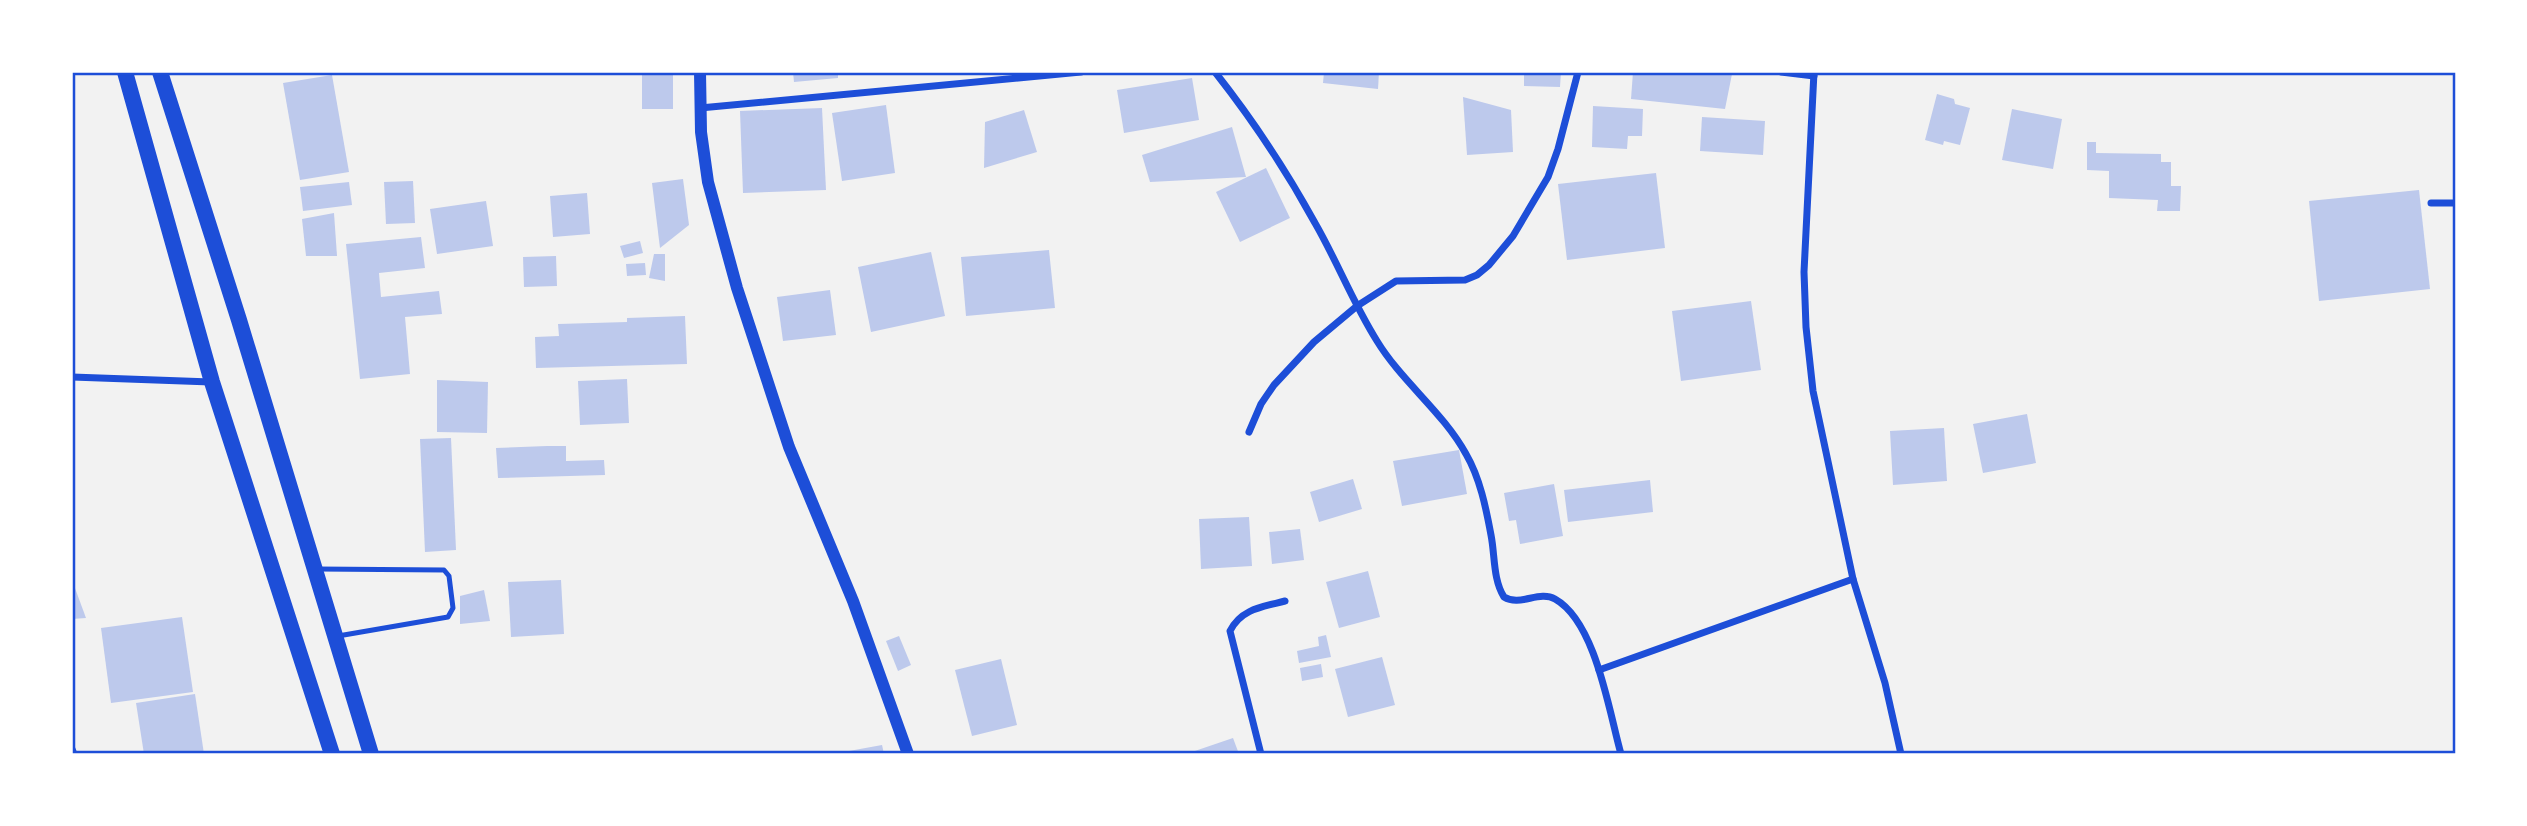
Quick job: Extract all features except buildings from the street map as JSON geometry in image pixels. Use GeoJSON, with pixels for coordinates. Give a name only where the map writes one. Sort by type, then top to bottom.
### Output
{"type":"FeatureCollection","features":[{"type":"Feature","properties":{"kind":"highway"},"geometry":{"type":"LineString","coordinates":[[125,72],[212,382],[332,754]]}},
{"type":"Feature","properties":{"kind":"highway"},"geometry":{"type":"LineString","coordinates":[[160,72],[239,320],[371,754]]}},
{"type":"Feature","properties":{"kind":"street"},"geometry":{"type":"LineString","coordinates":[[700,72],[700,108],[708,182],[737,288],[789,447],[853,601],[908,754]]}},
{"type":"Feature","properties":{"kind":"street"},"geometry":{"type":"LineString","coordinates":[[700,108],[1081,72]]}},
{"type":"Feature","properties":{"kind":"street"},"geometry":{"type":"LineString","coordinates":[[1215,72],[1264,139],[1315,222],[1357,306],[1389,360],[1457,439],[1466,454],[1482,497],[1499,587],[1504,597],[1515,601],[1549,596],[1562,603],[1594,652],[1621,754]]}},
{"type":"Feature","properties":{"kind":"street"},"geometry":{"type":"LineString","coordinates":[[1249,432],[1261,404],[1274,385],[1314,342],[1357,306],[1396,281],[1465,280],[1477,275],[1489,265],[1513,236],[1548,177],[1578,72]]}},
{"type":"Feature","properties":{"kind":"street"},"geometry":{"type":"LineString","coordinates":[[1781,72],[1814,74],[1805,218],[1806,327],[1815,403],[1853,579],[1885,683],[1901,754]]}},
{"type":"Feature","properties":{"kind":"street"},"geometry":{"type":"LineString","coordinates":[[2431,203],[2455,203]]}},
{"type":"Feature","properties":{"kind":"street"},"geometry":{"type":"LineString","coordinates":[[72,377],[212,382]]}},
{"type":"Feature","properties":{"kind":"street"},"geometry":{"type":"LineString","coordinates":[[1599,670],[1853,579]]}},
{"type":"Feature","properties":{"kind":"street"},"geometry":{"type":"LineString","coordinates":[[1261,754],[1230,631],[1235,620],[1249,611],[1285,601]]}},
{"type":"Feature","properties":{"kind":"street"},"geometry":{"type":"LineString","coordinates":[[72,749],[74,754]]}},
{"type":"Feature","properties":{"kind":"lane"},"geometry":{"type":"LineString","coordinates":[[315,569],[444,570],[449,576],[453,608],[448,617],[335,636]]}}]}
